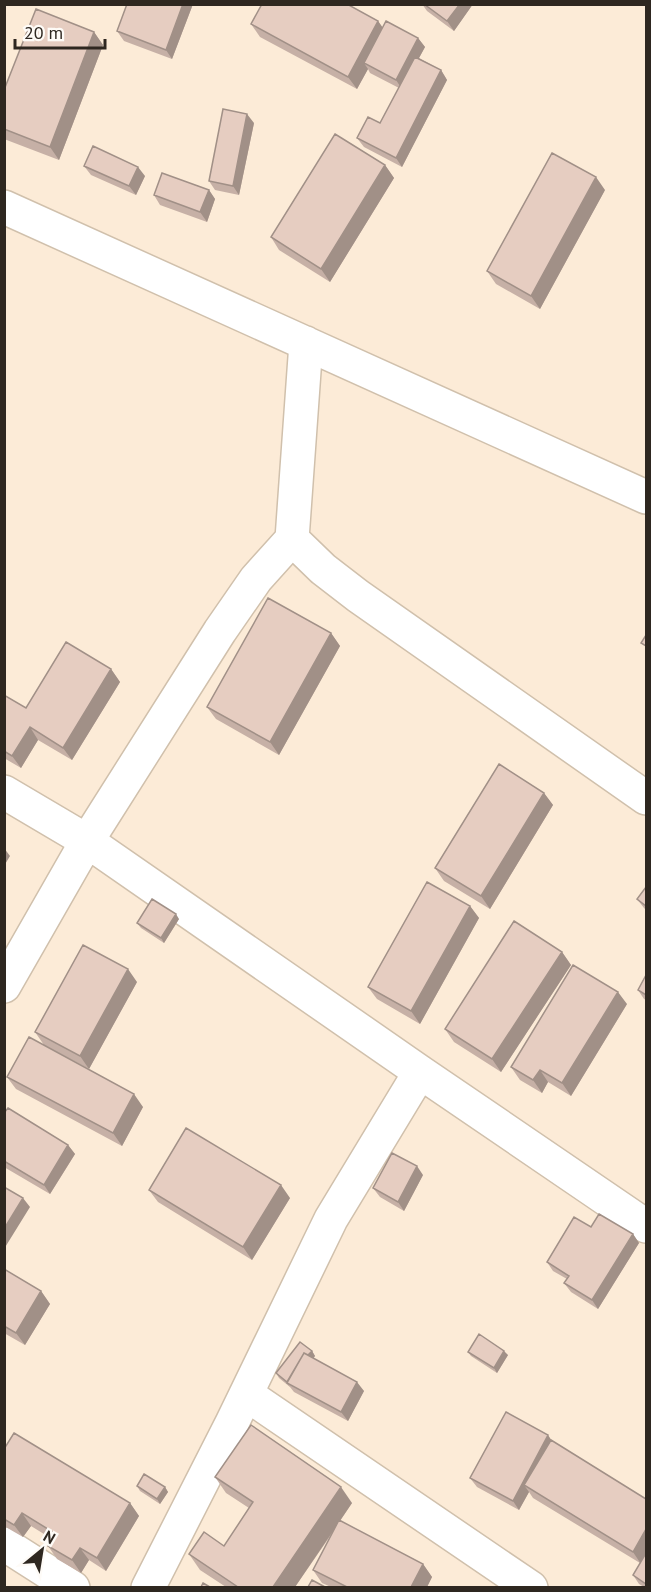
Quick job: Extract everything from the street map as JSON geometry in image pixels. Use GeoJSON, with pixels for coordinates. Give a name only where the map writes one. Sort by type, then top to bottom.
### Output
{"type":"FeatureCollection","features":[{"type":"Feature","properties":{"kind":"street"},"geometry":{"type":"LineString","coordinates":[[4,207],[646,497]]}},
{"type":"Feature","properties":{"kind":"street"},"geometry":{"type":"LineString","coordinates":[[4,986],[87,841],[220,631],[256,579],[292,539],[306,343]]}},
{"type":"Feature","properties":{"kind":"street"},"geometry":{"type":"LineString","coordinates":[[292,539],[323,569],[358,596],[646,798]]}},
{"type":"Feature","properties":{"kind":"street"},"geometry":{"type":"LineString","coordinates":[[4,792],[87,841],[646,1226]]}},
{"type":"Feature","properties":{"kind":"street"},"geometry":{"type":"LineString","coordinates":[[148,1587],[332,1220],[420,1072]]}},
{"type":"Feature","properties":{"kind":"street"},"geometry":{"type":"LineString","coordinates":[[246,1394],[531,1587]]}},
{"type":"Feature","properties":{"kind":"street"},"geometry":{"type":"LineString","coordinates":[[4,1544],[73,1587]]}},
{"type":"Feature","properties":{"kind":"building"},"geometry":{"type":"Polygon","coordinates":[[[127,4],[183,4],[166,50],[117,31],[127,4]]]}},
{"type":"Feature","properties":{"kind":"building"},"geometry":{"type":"Polygon","coordinates":[[[262,4],[347,4],[378,21],[348,77],[251,24],[262,4]]]}},
{"type":"Feature","properties":{"kind":"building"},"geometry":{"type":"Polygon","coordinates":[[[424,4],[460,4],[447,21],[424,4]]]}},
{"type":"Feature","properties":{"kind":"building"},"geometry":{"type":"Polygon","coordinates":[[[36,9],[94,32],[50,147],[4,129],[4,90],[36,9]]]}},
{"type":"Feature","properties":{"kind":"building"},"geometry":{"type":"Polygon","coordinates":[[[386,21],[418,38],[396,80],[364,63],[386,21]]]}},
{"type":"Feature","properties":{"kind":"building"},"geometry":{"type":"Polygon","coordinates":[[[415,57],[441,70],[396,158],[357,138],[368,117],[380,123],[415,57]]]}},
{"type":"Feature","properties":{"kind":"building"},"geometry":{"type":"Polygon","coordinates":[[[223,109],[247,114],[233,186],[209,181],[223,109]]]}},
{"type":"Feature","properties":{"kind":"building"},"geometry":{"type":"Polygon","coordinates":[[[335,134],[385,165],[321,269],[271,237],[335,134]]]}},
{"type":"Feature","properties":{"kind":"building"},"geometry":{"type":"Polygon","coordinates":[[[93,146],[138,167],[129,186],[84,166],[93,146]]]}},
{"type":"Feature","properties":{"kind":"building"},"geometry":{"type":"Polygon","coordinates":[[[552,153],[596,177],[531,296],[487,271],[552,153]]]}},
{"type":"Feature","properties":{"kind":"building"},"geometry":{"type":"Polygon","coordinates":[[[162,173],[209,190],[200,212],[154,195],[162,173]]]}},
{"type":"Feature","properties":{"kind":"building"},"geometry":{"type":"Polygon","coordinates":[[[268,598],[331,633],[270,742],[207,707],[268,598]]]}},
{"type":"Feature","properties":{"kind":"building"},"geometry":{"type":"Polygon","coordinates":[[[646,635],[646,646],[641,643],[646,635]]]}},
{"type":"Feature","properties":{"kind":"building"},"geometry":{"type":"Polygon","coordinates":[[[66,642],[111,669],[63,748],[30,727],[12,756],[4,751],[4,695],[26,708],[66,642]]]}},
{"type":"Feature","properties":{"kind":"building"},"geometry":{"type":"Polygon","coordinates":[[[499,764],[544,793],[481,896],[435,868],[499,764]]]}},
{"type":"Feature","properties":{"kind":"building"},"geometry":{"type":"Polygon","coordinates":[[[427,882],[470,906],[411,1011],[368,987],[427,882]]]}},
{"type":"Feature","properties":{"kind":"building"},"geometry":{"type":"Polygon","coordinates":[[[646,887],[646,906],[637,899],[646,887]]]}},
{"type":"Feature","properties":{"kind":"building"},"geometry":{"type":"Polygon","coordinates":[[[152,899],[176,914],[161,938],[137,923],[152,899]]]}},
{"type":"Feature","properties":{"kind":"building"},"geometry":{"type":"Polygon","coordinates":[[[514,921],[562,952],[492,1059],[445,1029],[514,921]]]}},
{"type":"Feature","properties":{"kind":"building"},"geometry":{"type":"Polygon","coordinates":[[[83,945],[128,969],[80,1056],[35,1032],[83,945]]]}},
{"type":"Feature","properties":{"kind":"building"},"geometry":{"type":"Polygon","coordinates":[[[573,965],[618,992],[562,1083],[540,1070],[533,1080],[511,1067],[573,965]]]}},
{"type":"Feature","properties":{"kind":"building"},"geometry":{"type":"Polygon","coordinates":[[[646,975],[646,995],[638,990],[646,975]]]}},
{"type":"Feature","properties":{"kind":"building"},"geometry":{"type":"Polygon","coordinates":[[[29,1037],[134,1094],[113,1133],[7,1077],[29,1037]]]}},
{"type":"Feature","properties":{"kind":"building"},"geometry":{"type":"Polygon","coordinates":[[[8,1108],[68,1145],[44,1185],[4,1161],[4,1113],[8,1108]]]}},
{"type":"Feature","properties":{"kind":"building"},"geometry":{"type":"Polygon","coordinates":[[[186,1128],[281,1185],[243,1247],[149,1190],[186,1128]]]}},
{"type":"Feature","properties":{"kind":"building"},"geometry":{"type":"Polygon","coordinates":[[[392,1153],[417,1166],[398,1202],[373,1188],[392,1153]]]}},
{"type":"Feature","properties":{"kind":"building"},"geometry":{"type":"Polygon","coordinates":[[[4,1187],[23,1198],[4,1229],[4,1187]]]}},
{"type":"Feature","properties":{"kind":"building"},"geometry":{"type":"Polygon","coordinates":[[[599,1214],[633,1234],[592,1300],[564,1283],[569,1276],[547,1262],[574,1217],[591,1227],[599,1214]]]}},
{"type":"Feature","properties":{"kind":"building"},"geometry":{"type":"Polygon","coordinates":[[[4,1269],[41,1291],[16,1333],[4,1326],[4,1269]]]}},
{"type":"Feature","properties":{"kind":"building"},"geometry":{"type":"Polygon","coordinates":[[[479,1334],[504,1351],[494,1368],[468,1352],[479,1334]]]}},
{"type":"Feature","properties":{"kind":"building"},"geometry":{"type":"Polygon","coordinates":[[[300,1342],[312,1351],[308,1355],[304,1353],[287,1382],[276,1373],[300,1342]]]}},
{"type":"Feature","properties":{"kind":"building"},"geometry":{"type":"Polygon","coordinates":[[[304,1353],[357,1382],[341,1412],[287,1383],[304,1353]]]}},
{"type":"Feature","properties":{"kind":"building"},"geometry":{"type":"Polygon","coordinates":[[[506,1412],[548,1435],[513,1501],[470,1478],[506,1412]]]}},
{"type":"Feature","properties":{"kind":"building"},"geometry":{"type":"Polygon","coordinates":[[[251,1425],[341,1487],[273,1587],[238,1587],[189,1554],[204,1532],[224,1546],[253,1502],[215,1477],[251,1425]]]}},
{"type":"Feature","properties":{"kind":"building"},"geometry":{"type":"Polygon","coordinates":[[[14,1433],[130,1503],[97,1558],[80,1548],[72,1560],[48,1546],[56,1534],[22,1513],[14,1525],[4,1519],[4,1449],[14,1433]]]}},
{"type":"Feature","properties":{"kind":"building"},"geometry":{"type":"Polygon","coordinates":[[[551,1440],[646,1499],[646,1529],[633,1552],[524,1485],[551,1440]]]}},
{"type":"Feature","properties":{"kind":"building"},"geometry":{"type":"Polygon","coordinates":[[[144,1474],[165,1487],[157,1499],[137,1486],[144,1474]]]}},
{"type":"Feature","properties":{"kind":"building"},"geometry":{"type":"Polygon","coordinates":[[[339,1520],[423,1564],[411,1587],[347,1587],[313,1570],[339,1520]]]}},
{"type":"Feature","properties":{"kind":"building"},"geometry":{"type":"Polygon","coordinates":[[[646,1553],[646,1584],[633,1575],[646,1553]]]}},
{"type":"Feature","properties":{"kind":"building"},"geometry":{"type":"Polygon","coordinates":[[[312,1580],[325,1587],[308,1587],[312,1580]]]}}]}
